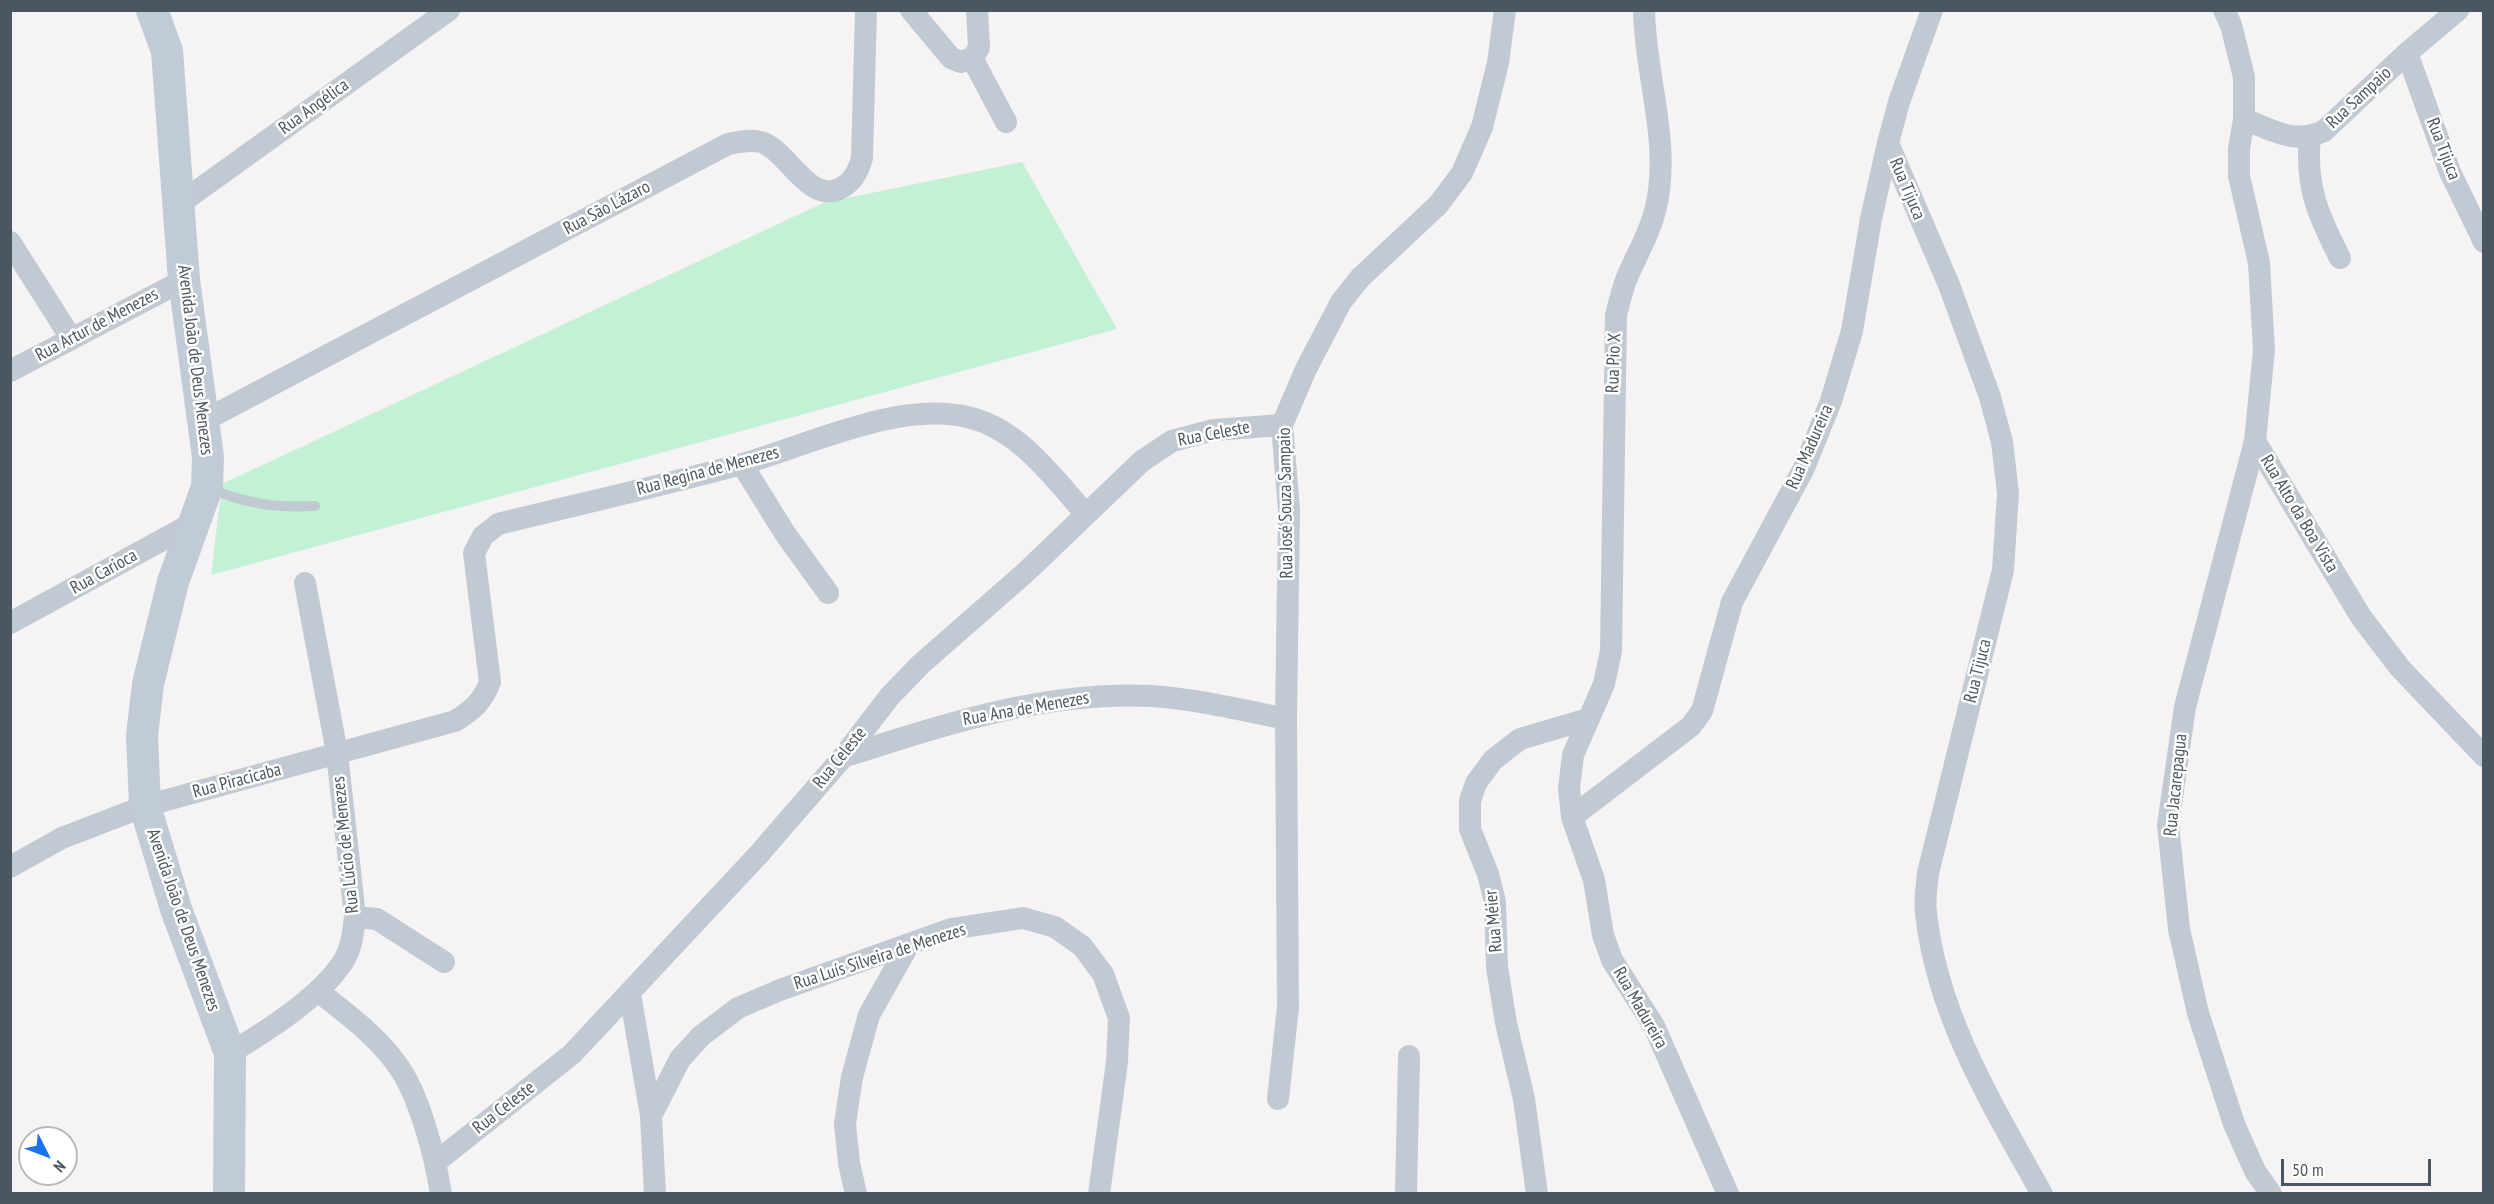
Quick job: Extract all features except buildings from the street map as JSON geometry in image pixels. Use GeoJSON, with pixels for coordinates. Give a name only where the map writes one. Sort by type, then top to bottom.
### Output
{"type":"FeatureCollection","features":[{"type":"Feature","properties":{"kind":"street","name":"Avenida João de Deus Menezes"},"geometry":{"type":"LineString","coordinates":[[152,10],[167,51],[184,280],[204,420],[207,487],[197,521],[173,582],[148,684],[142,736],[145,806],[176,909],[230,1053],[229,1194]]}},
{"type":"Feature","properties":{"kind":"street","name":"Rua Angélica"},"geometry":{"type":"LineString","coordinates":[[179,204],[449,10]]}},
{"type":"Feature","properties":{"kind":"street","name":"Rua São Lázaro"},"geometry":{"type":"LineString","coordinates":[[204,420],[728,144],[746,140],[761,142],[774,149],[814,187],[831,192],[846,187],[858,172],[862,158],[866,10]]}},
{"type":"Feature","properties":{"kind":"street"},"geometry":{"type":"LineString","coordinates":[[911,10],[951,58],[961,62],[972,58],[979,48],[977,10]]}},
{"type":"Feature","properties":{"kind":"street","name":"Rua José Souza Sampaio"},"geometry":{"type":"LineString","coordinates":[[1278,1099],[1288,1007],[1286,719],[1290,510],[1282,425],[1306,369],[1341,302],[1360,278],[1438,205],[1461,173],[1482,127],[1498,63],[1505,10]]}},
{"type":"Feature","properties":{"kind":"street","name":"Rua Pio X"},"geometry":{"type":"LineString","coordinates":[[1588,719],[1604,684],[1611,651],[1616,315],[1626,279],[1645,243],[1653,216],[1660,170],[1658,119],[1644,46],[1644,10]]}},
{"type":"Feature","properties":{"kind":"street","name":"Rua Madureira"},"geometry":{"type":"LineString","coordinates":[[1572,817],[1691,726],[1702,711],[1732,602],[1804,468],[1831,401],[1852,331],[1870,219],[1888,143],[1899,102],[1932,10]]}},
{"type":"Feature","properties":{"kind":"street","name":"Rua Alto da Boa Vista"},"geometry":{"type":"LineString","coordinates":[[2224,10],[2231,25],[2244,76],[2244,119],[2239,149],[2239,176],[2259,263],[2264,306],[2264,350],[2255,441],[2361,617],[2400,668],[2484,756]]}},
{"type":"Feature","properties":{"kind":"street","name":"Rua Sampaio"},"geometry":{"type":"LineString","coordinates":[[2244,119],[2293,138],[2310,137],[2324,130],[2407,53],[2458,10]]}},
{"type":"Feature","properties":{"kind":"street","name":"Rua Tijuca"},"geometry":{"type":"LineString","coordinates":[[2407,53],[2450,172],[2484,242]]}},
{"type":"Feature","properties":{"kind":"street"},"geometry":{"type":"LineString","coordinates":[[972,58],[1006,122]]}},
{"type":"Feature","properties":{"kind":"street"},"geometry":{"type":"LineString","coordinates":[[2310,137],[2308,160],[2315,206],[2340,258]]}},
{"type":"Feature","properties":{"kind":"street","name":"Rua Tijuca"},"geometry":{"type":"LineString","coordinates":[[1888,143],[1949,285],[1990,397],[2002,442],[2008,493],[2003,570],[1928,873],[1925,912],[1955,1024],[1974,1070],[2042,1194]]}},
{"type":"Feature","properties":{"kind":"street"},"geometry":{"type":"LineString","coordinates":[[10,242],[71,338]]}},
{"type":"Feature","properties":{"kind":"street","name":"Rua Artur de Menezes"},"geometry":{"type":"LineString","coordinates":[[10,371],[184,280]]}},
{"type":"Feature","properties":{"kind":"street","name":"Rua Regina de Menezes"},"geometry":{"type":"LineString","coordinates":[[470,711],[484,699],[490,682],[474,572],[474,553],[483,536],[498,524],[742,464],[877,422],[923,412],[968,417],[1003,432],[1034,455],[1085,513]]}},
{"type":"Feature","properties":{"kind":"street","name":"Rua Celeste"},"geometry":{"type":"LineString","coordinates":[[436,1162],[572,1054],[759,854],[843,757],[890,696],[921,664],[1026,572],[1142,460],[1172,441],[1214,430],[1282,425]]}},
{"type":"Feature","properties":{"kind":"street","name":"Rua Jacarepagua"},"geometry":{"type":"LineString","coordinates":[[2255,441],[2185,707],[2168,825],[2179,929],[2198,1013],[2234,1124],[2255,1171],[2271,1194]]}},
{"type":"Feature","properties":{"kind":"street"},"geometry":{"type":"LineString","coordinates":[[742,464],[784,532],[828,593]]}},
{"type":"Feature","properties":{"kind":"street","name":"Rua Carioca"},"geometry":{"type":"LineString","coordinates":[[10,623],[197,521]]}},
{"type":"Feature","properties":{"kind":"street","name":"Rua Lúcio de Menezes"},"geometry":{"type":"LineString","coordinates":[[230,1053],[318,991],[343,962],[352,941],[355,917],[337,753],[305,583]]}},
{"type":"Feature","properties":{"kind":"street","name":"Rua Ana de Menezes"},"geometry":{"type":"LineString","coordinates":[[843,757],[967,717],[1036,703],[1097,696],[1152,696],[1286,719]]}},
{"type":"Feature","properties":{"kind":"street","name":"Rua Piracicaba"},"geometry":{"type":"LineString","coordinates":[[10,867],[62,838],[145,806],[455,721],[470,711]]}},
{"type":"Feature","properties":{"kind":"street","name":"Rua Madureira"},"geometry":{"type":"LineString","coordinates":[[1588,719],[1573,754],[1569,789],[1572,817],[1593,880],[1603,935],[1612,960],[1654,1026],[1728,1194]]}},
{"type":"Feature","properties":{"kind":"street","name":"Rua Méier"},"geometry":{"type":"LineString","coordinates":[[1537,1194],[1524,1099],[1506,1023],[1497,967],[1495,902],[1488,874],[1470,829],[1470,801],[1476,783],[1493,760],[1520,739],[1588,719]]}},
{"type":"Feature","properties":{"kind":"street"},"geometry":{"type":"LineString","coordinates":[[355,917],[377,919],[444,962]]}},
{"type":"Feature","properties":{"kind":"street","name":"Rua Luís Silveira de Menezes"},"geometry":{"type":"LineString","coordinates":[[651,1116],[680,1059],[701,1036],[738,1008],[951,929],[1023,918],[1055,927],[1082,946],[1104,974],[1119,1018],[1117,1062],[1100,1194]]}},
{"type":"Feature","properties":{"kind":"street"},"geometry":{"type":"LineString","coordinates":[[856,1194],[849,1163],[845,1124],[852,1077],[869,1015],[909,944]]}},
{"type":"Feature","properties":{"kind":"street"},"geometry":{"type":"LineString","coordinates":[[318,991],[371,1034],[397,1064],[415,1102],[436,1162],[441,1194]]}},
{"type":"Feature","properties":{"kind":"street"},"geometry":{"type":"LineString","coordinates":[[630,994],[651,1116],[655,1194]]}},
{"type":"Feature","properties":{"kind":"street"},"geometry":{"type":"LineString","coordinates":[[1406,1194],[1409,1056]]}},
{"type":"Feature","properties":{"kind":"lane"},"geometry":{"type":"LineString","coordinates":[[207,487],[230,497],[259,505],[287,508],[315,506]]}},
{"type":"Feature","properties":{"kind":"green space"},"geometry":{"type":"Polygon","coordinates":[[[1022,162],[1117,329],[211,575],[222,484],[823,203],[1022,162]]]}}]}
